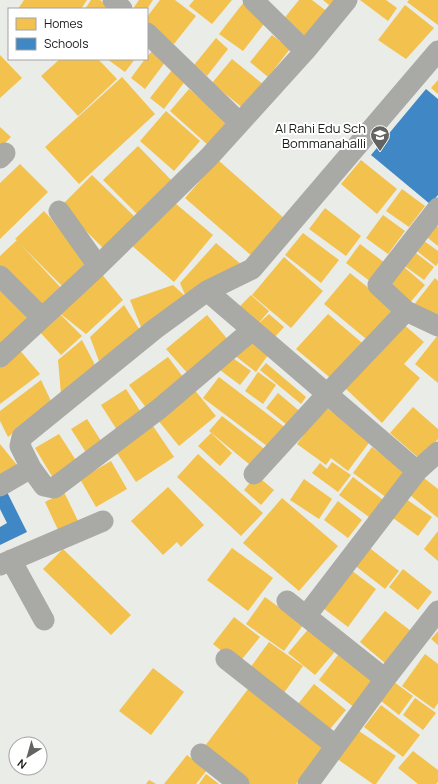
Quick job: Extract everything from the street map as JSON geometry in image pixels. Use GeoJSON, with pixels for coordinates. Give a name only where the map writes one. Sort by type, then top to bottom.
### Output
{"type":"FeatureCollection","features":[{"type":"Feature","properties":{"kind":"street"},"geometry":{"type":"LineString","coordinates":[[113,0],[121,8]]}},
{"type":"Feature","properties":{"kind":"street"},"geometry":{"type":"LineString","coordinates":[[253,0],[305,51]]}},
{"type":"Feature","properties":{"kind":"street"},"geometry":{"type":"LineString","coordinates":[[0,357],[98,266],[209,157],[305,51],[347,0]]}},
{"type":"Feature","properties":{"kind":"street"},"geometry":{"type":"LineString","coordinates":[[148,34],[240,123]]}},
{"type":"Feature","properties":{"kind":"street"},"geometry":{"type":"LineString","coordinates":[[252,330],[159,409],[54,488],[44,486],[31,468],[20,446],[22,437],[155,329],[207,291],[252,269],[438,51]]}},
{"type":"Feature","properties":{"kind":"street"},"geometry":{"type":"LineString","coordinates":[[438,208],[378,285],[406,311],[438,326]]}},
{"type":"Feature","properties":{"kind":"street"},"geometry":{"type":"LineString","coordinates":[[59,211],[98,266]]}},
{"type":"Feature","properties":{"kind":"street"},"geometry":{"type":"LineString","coordinates":[[0,276],[42,318]]}},
{"type":"Feature","properties":{"kind":"street"},"geometry":{"type":"LineString","coordinates":[[207,291],[417,471]]}},
{"type":"Feature","properties":{"kind":"street"},"geometry":{"type":"LineString","coordinates":[[254,474],[406,311]]}},
{"type":"Feature","properties":{"kind":"street"},"geometry":{"type":"LineString","coordinates":[[306,616],[417,471],[438,452]]}},
{"type":"Feature","properties":{"kind":"street"},"geometry":{"type":"LineString","coordinates":[[0,486],[31,468]]}},
{"type":"Feature","properties":{"kind":"street"},"geometry":{"type":"LineString","coordinates":[[44,620],[6,562],[103,521]]}},
{"type":"Feature","properties":{"kind":"street"},"geometry":{"type":"LineString","coordinates":[[287,601],[385,679]]}},
{"type":"Feature","properties":{"kind":"street"},"geometry":{"type":"LineString","coordinates":[[308,784],[385,679],[438,611]]}},
{"type":"Feature","properties":{"kind":"street"},"geometry":{"type":"LineString","coordinates":[[226,658],[336,746]]}},
{"type":"Feature","properties":{"kind":"street"},"geometry":{"type":"LineString","coordinates":[[201,754],[239,784]]}},
{"type":"Feature","properties":{"kind":"building: Homes"},"geometry":{"type":"Polygon","coordinates":[[[24,0],[87,0],[82,8],[19,8],[24,0]]]}},
{"type":"Feature","properties":{"kind":"building: Homes"},"geometry":{"type":"Polygon","coordinates":[[[91,0],[100,0],[111,8],[86,8],[91,0]]]}},
{"type":"Feature","properties":{"kind":"building: Homes"},"geometry":{"type":"Polygon","coordinates":[[[139,0],[153,0],[148,8],[134,7],[139,0]]]}},
{"type":"Feature","properties":{"kind":"building: Homes"},"geometry":{"type":"Polygon","coordinates":[[[160,0],[175,0],[196,16],[174,44],[148,24],[148,16],[160,0]]]}},
{"type":"Feature","properties":{"kind":"building: Homes"},"geometry":{"type":"Polygon","coordinates":[[[194,0],[232,0],[212,24],[189,6],[194,0]]]}},
{"type":"Feature","properties":{"kind":"building: Homes"},"geometry":{"type":"Polygon","coordinates":[[[299,0],[312,0],[329,13],[307,40],[282,21],[299,0]]]}},
{"type":"Feature","properties":{"kind":"building: Homes"},"geometry":{"type":"Polygon","coordinates":[[[323,0],[334,0],[329,5],[323,0]]]}},
{"type":"Feature","properties":{"kind":"building: Homes"},"geometry":{"type":"Polygon","coordinates":[[[360,0],[386,0],[397,8],[388,21],[360,0]]]}},
{"type":"Feature","properties":{"kind":"building: Homes"},"geometry":{"type":"Polygon","coordinates":[[[409,0],[438,0],[438,25],[407,2],[409,0]]]}},
{"type":"Feature","properties":{"kind":"building: Homes"},"geometry":{"type":"Polygon","coordinates":[[[244,2],[267,20],[243,51],[219,34],[244,2]]]}},
{"type":"Feature","properties":{"kind":"building: Homes"},"geometry":{"type":"Polygon","coordinates":[[[405,5],[434,28],[406,59],[378,40],[405,5]]]}},
{"type":"Feature","properties":{"kind":"building: Homes"},"geometry":{"type":"Polygon","coordinates":[[[272,35],[290,49],[268,77],[250,62],[272,35]]]}},
{"type":"Feature","properties":{"kind":"building: Homes"},"geometry":{"type":"Polygon","coordinates":[[[216,38],[228,49],[207,76],[194,65],[216,38]]]}},
{"type":"Feature","properties":{"kind":"building: Homes"},"geometry":{"type":"Polygon","coordinates":[[[152,51],[166,61],[145,89],[131,78],[144,60],[148,60],[148,56],[152,51]]]}},
{"type":"Feature","properties":{"kind":"building: Homes"},"geometry":{"type":"Polygon","coordinates":[[[0,55],[22,78],[0,98],[0,55]]]}},
{"type":"Feature","properties":{"kind":"building: Homes"},"geometry":{"type":"Polygon","coordinates":[[[232,59],[264,85],[244,109],[212,83],[232,59]]]}},
{"type":"Feature","properties":{"kind":"building: Homes"},"geometry":{"type":"Polygon","coordinates":[[[59,60],[99,60],[117,79],[78,116],[41,76],[59,60]]]}},
{"type":"Feature","properties":{"kind":"building: Homes"},"geometry":{"type":"Polygon","coordinates":[[[108,60],[134,60],[125,72],[108,60]]]}},
{"type":"Feature","properties":{"kind":"building: Homes"},"geometry":{"type":"Polygon","coordinates":[[[172,70],[186,80],[164,109],[150,98],[172,70]]]}},
{"type":"Feature","properties":{"kind":"building: Homes"},"geometry":{"type":"Polygon","coordinates":[[[122,77],[155,114],[79,184],[45,147],[122,77]]]}},
{"type":"Feature","properties":{"kind":"building: Homes"},"geometry":{"type":"Polygon","coordinates":[[[438,80],[438,94],[431,88],[438,80]]]}},
{"type":"Feature","properties":{"kind":"building: Homes"},"geometry":{"type":"Polygon","coordinates":[[[189,89],[229,123],[209,146],[170,111],[189,89]]]}},
{"type":"Feature","properties":{"kind":"building: Homes"},"geometry":{"type":"Polygon","coordinates":[[[166,111],[200,141],[174,171],[140,141],[166,111]]]}},
{"type":"Feature","properties":{"kind":"building: Homes"},"geometry":{"type":"Polygon","coordinates":[[[0,127],[11,137],[0,148],[0,127]]]}},
{"type":"Feature","properties":{"kind":"building: Homes"},"geometry":{"type":"Polygon","coordinates":[[[138,146],[175,184],[140,217],[103,180],[138,146]]]}},
{"type":"Feature","properties":{"kind":"building: Homes"},"geometry":{"type":"Polygon","coordinates":[[[218,160],[286,220],[253,257],[185,198],[218,160]]]}},
{"type":"Feature","properties":{"kind":"building: Homes"},"geometry":{"type":"Polygon","coordinates":[[[361,160],[397,189],[377,214],[341,184],[361,160]]]}},
{"type":"Feature","properties":{"kind":"building: Homes"},"geometry":{"type":"Polygon","coordinates":[[[20,164],[48,192],[0,239],[0,183],[20,164]]]}},
{"type":"Feature","properties":{"kind":"building: Homes"},"geometry":{"type":"Polygon","coordinates":[[[92,175],[135,217],[103,248],[61,206],[92,175]]]}},
{"type":"Feature","properties":{"kind":"building: Homes"},"geometry":{"type":"Polygon","coordinates":[[[402,189],[425,206],[409,227],[386,211],[402,189]]]}},
{"type":"Feature","properties":{"kind":"building: Homes"},"geometry":{"type":"Polygon","coordinates":[[[169,198],[213,235],[174,282],[130,244],[169,198]]]}},
{"type":"Feature","properties":{"kind":"building: Homes"},"geometry":{"type":"Polygon","coordinates":[[[325,208],[361,236],[346,256],[309,229],[325,208]]]}},
{"type":"Feature","properties":{"kind":"building: Homes"},"geometry":{"type":"Polygon","coordinates":[[[44,211],[89,260],[62,286],[21,245],[63,290],[41,311],[0,269],[0,256],[44,211]]]}},
{"type":"Feature","properties":{"kind":"building: Homes"},"geometry":{"type":"Polygon","coordinates":[[[383,215],[405,231],[388,254],[366,238],[383,215]]]}},
{"type":"Feature","properties":{"kind":"building: Homes"},"geometry":{"type":"Polygon","coordinates":[[[433,223],[438,227],[438,246],[424,235],[433,223]]]}},
{"type":"Feature","properties":{"kind":"building: Homes"},"geometry":{"type":"Polygon","coordinates":[[[303,233],[339,260],[321,283],[285,255],[303,233]]]}},
{"type":"Feature","properties":{"kind":"building: Homes"},"geometry":{"type":"Polygon","coordinates":[[[420,238],[438,251],[438,263],[436,266],[413,248],[420,238]]]}},
{"type":"Feature","properties":{"kind":"building: Homes"},"geometry":{"type":"Polygon","coordinates":[[[216,243],[243,266],[186,297],[180,283],[216,243]]]}},
{"type":"Feature","properties":{"kind":"building: Homes"},"geometry":{"type":"Polygon","coordinates":[[[360,244],[385,263],[371,282],[346,263],[360,244]]]}},
{"type":"Feature","properties":{"kind":"building: Homes"},"geometry":{"type":"Polygon","coordinates":[[[412,250],[434,267],[424,280],[402,264],[412,250]]]}},
{"type":"Feature","properties":{"kind":"building: Homes"},"geometry":{"type":"Polygon","coordinates":[[[284,257],[323,291],[291,328],[252,295],[284,257]]]}},
{"type":"Feature","properties":{"kind":"building: Homes"},"geometry":{"type":"Polygon","coordinates":[[[404,267],[425,285],[408,305],[387,287],[404,267]]]}},
{"type":"Feature","properties":{"kind":"building: Homes"},"geometry":{"type":"Polygon","coordinates":[[[100,272],[123,300],[86,334],[57,311],[100,272]]]}},
{"type":"Feature","properties":{"kind":"building: Homes"},"geometry":{"type":"Polygon","coordinates":[[[350,273],[397,311],[371,343],[324,304],[350,273]]]}},
{"type":"Feature","properties":{"kind":"building: Homes"},"geometry":{"type":"Polygon","coordinates":[[[435,278],[438,281],[438,316],[413,306],[435,278]]]}},
{"type":"Feature","properties":{"kind":"building: Homes"},"geometry":{"type":"Polygon","coordinates":[[[0,285],[31,318],[0,347],[0,285]]]}},
{"type":"Feature","properties":{"kind":"building: Homes"},"geometry":{"type":"Polygon","coordinates":[[[173,285],[186,297],[141,327],[130,300],[173,285]]]}},
{"type":"Feature","properties":{"kind":"building: Homes"},"geometry":{"type":"Polygon","coordinates":[[[251,295],[269,311],[257,325],[269,314],[284,327],[273,339],[237,309],[251,295]]]}},
{"type":"Feature","properties":{"kind":"building: Homes"},"geometry":{"type":"Polygon","coordinates":[[[124,305],[141,332],[99,361],[90,337],[124,305]]]}},
{"type":"Feature","properties":{"kind":"building: Homes"},"geometry":{"type":"Polygon","coordinates":[[[57,311],[82,336],[61,355],[38,330],[57,311]]]}},
{"type":"Feature","properties":{"kind":"building: Homes"},"geometry":{"type":"Polygon","coordinates":[[[328,314],[367,347],[334,381],[296,349],[328,314]]]}},
{"type":"Feature","properties":{"kind":"building: Homes"},"geometry":{"type":"Polygon","coordinates":[[[207,315],[230,342],[190,376],[166,349],[207,315]]]}},
{"type":"Feature","properties":{"kind":"building: Homes"},"geometry":{"type":"Polygon","coordinates":[[[402,323],[424,342],[404,364],[420,378],[382,423],[344,387],[402,323]]]}},
{"type":"Feature","properties":{"kind":"building: Homes"},"geometry":{"type":"Polygon","coordinates":[[[438,335],[438,383],[415,364],[438,335]]]}},
{"type":"Feature","properties":{"kind":"building: Homes"},"geometry":{"type":"Polygon","coordinates":[[[247,338],[268,355],[256,372],[234,355],[247,338]]]}},
{"type":"Feature","properties":{"kind":"building: Homes"},"geometry":{"type":"Polygon","coordinates":[[[82,340],[95,365],[61,394],[58,360],[82,340]]]}},
{"type":"Feature","properties":{"kind":"building: Homes"},"geometry":{"type":"Polygon","coordinates":[[[18,348],[40,374],[0,404],[0,366],[18,348]]]}},
{"type":"Feature","properties":{"kind":"building: Homes"},"geometry":{"type":"Polygon","coordinates":[[[230,356],[251,371],[240,385],[220,370],[230,356]]]}},
{"type":"Feature","properties":{"kind":"building: Homes"},"geometry":{"type":"Polygon","coordinates":[[[168,357],[186,381],[147,409],[129,385],[168,357]]]}},
{"type":"Feature","properties":{"kind":"building: Homes"},"geometry":{"type":"Polygon","coordinates":[[[266,363],[306,397],[301,404],[260,370],[266,363]]]}},
{"type":"Feature","properties":{"kind":"building: Homes"},"geometry":{"type":"Polygon","coordinates":[[[258,372],[276,385],[263,404],[245,391],[258,372]]]}},
{"type":"Feature","properties":{"kind":"building: Homes"},"geometry":{"type":"Polygon","coordinates":[[[219,377],[287,429],[271,449],[203,398],[219,377]]]}},
{"type":"Feature","properties":{"kind":"building: Homes"},"geometry":{"type":"Polygon","coordinates":[[[41,380],[51,401],[8,437],[0,421],[0,411],[41,380]]]}},
{"type":"Feature","properties":{"kind":"building: Homes"},"geometry":{"type":"Polygon","coordinates":[[[193,388],[216,416],[179,446],[157,419],[193,388]]]}},
{"type":"Feature","properties":{"kind":"building: Homes"},"geometry":{"type":"Polygon","coordinates":[[[126,389],[142,414],[117,430],[101,405],[126,389]]]}},
{"type":"Feature","properties":{"kind":"building: Homes"},"geometry":{"type":"Polygon","coordinates":[[[278,393],[303,414],[292,429],[266,408],[278,393]]]}},
{"type":"Feature","properties":{"kind":"building: Homes"},"geometry":{"type":"Polygon","coordinates":[[[324,406],[371,440],[348,471],[331,458],[326,465],[297,444],[324,406]]]}},
{"type":"Feature","properties":{"kind":"building: Homes"},"geometry":{"type":"Polygon","coordinates":[[[413,407],[438,429],[438,439],[420,459],[390,433],[413,407]]]}},
{"type":"Feature","properties":{"kind":"building: Homes"},"geometry":{"type":"Polygon","coordinates":[[[222,416],[268,452],[255,469],[209,431],[222,416]]]}},
{"type":"Feature","properties":{"kind":"building: Homes"},"geometry":{"type":"Polygon","coordinates":[[[87,419],[105,447],[89,457],[71,429],[87,419]]]}},
{"type":"Feature","properties":{"kind":"building: Homes"},"geometry":{"type":"Polygon","coordinates":[[[153,426],[174,457],[136,482],[115,450],[153,426]]]}},
{"type":"Feature","properties":{"kind":"building: Homes"},"geometry":{"type":"Polygon","coordinates":[[[211,433],[232,453],[220,466],[198,446],[211,433]]]}},
{"type":"Feature","properties":{"kind":"building: Homes"},"geometry":{"type":"Polygon","coordinates":[[[59,434],[77,462],[56,483],[35,448],[59,434]]]}},
{"type":"Feature","properties":{"kind":"building: Homes"},"geometry":{"type":"Polygon","coordinates":[[[0,444],[21,470],[0,482],[0,444]]]}},
{"type":"Feature","properties":{"kind":"building: Homes"},"geometry":{"type":"Polygon","coordinates":[[[372,447],[410,476],[391,501],[353,473],[372,447]]]}},
{"type":"Feature","properties":{"kind":"building: Homes"},"geometry":{"type":"Polygon","coordinates":[[[198,454],[263,513],[241,536],[177,477],[198,454]]]}},
{"type":"Feature","properties":{"kind":"building: Homes"},"geometry":{"type":"Polygon","coordinates":[[[111,461],[127,489],[96,507],[80,479],[111,461]]]}},
{"type":"Feature","properties":{"kind":"building: Homes"},"geometry":{"type":"Polygon","coordinates":[[[332,462],[351,475],[338,492],[312,473],[320,463],[327,469],[332,462]]]}},
{"type":"Feature","properties":{"kind":"building: Homes"},"geometry":{"type":"Polygon","coordinates":[[[256,475],[274,490],[261,505],[244,490],[256,475]]]}},
{"type":"Feature","properties":{"kind":"building: Homes"},"geometry":{"type":"Polygon","coordinates":[[[353,477],[386,502],[373,520],[339,495],[353,477]]]}},
{"type":"Feature","properties":{"kind":"building: Homes"},"geometry":{"type":"Polygon","coordinates":[[[424,478],[438,489],[438,518],[410,495],[424,478]]]}},
{"type":"Feature","properties":{"kind":"building: Homes"},"geometry":{"type":"Polygon","coordinates":[[[304,479],[332,499],[319,519],[290,500],[304,479]]]}},
{"type":"Feature","properties":{"kind":"building: Homes"},"geometry":{"type":"Polygon","coordinates":[[[168,487],[204,525],[181,547],[177,542],[163,555],[131,521],[168,487]]]}},
{"type":"Feature","properties":{"kind":"building: Homes"},"geometry":{"type":"Polygon","coordinates":[[[64,492],[79,523],[59,532],[45,502],[64,492]]]}},
{"type":"Feature","properties":{"kind":"building: Homes"},"geometry":{"type":"Polygon","coordinates":[[[282,498],[338,546],[299,591],[243,543],[282,498]]]}},
{"type":"Feature","properties":{"kind":"building: Homes"},"geometry":{"type":"Polygon","coordinates":[[[406,499],[432,517],[418,536],[393,518],[406,499]]]}},
{"type":"Feature","properties":{"kind":"building: Homes"},"geometry":{"type":"Polygon","coordinates":[[[338,501],[362,520],[348,538],[324,520],[338,501]]]}},
{"type":"Feature","properties":{"kind":"building: Homes"},"geometry":{"type":"Polygon","coordinates":[[[438,531],[438,561],[424,549],[438,531]]]}},
{"type":"Feature","properties":{"kind":"building: Homes"},"geometry":{"type":"Polygon","coordinates":[[[367,546],[399,571],[385,589],[353,564],[367,546]]]}},
{"type":"Feature","properties":{"kind":"building: Homes"},"geometry":{"type":"Polygon","coordinates":[[[232,548],[273,578],[248,611],[207,580],[232,548]]]}},
{"type":"Feature","properties":{"kind":"building: Homes"},"geometry":{"type":"Polygon","coordinates":[[[63,549],[131,615],[111,635],[43,569],[63,549]]]}},
{"type":"Feature","properties":{"kind":"building: Homes"},"geometry":{"type":"Polygon","coordinates":[[[347,567],[376,589],[348,627],[319,605],[347,567]]]}},
{"type":"Feature","properties":{"kind":"building: Homes"},"geometry":{"type":"Polygon","coordinates":[[[403,569],[432,592],[418,610],[389,587],[403,569]]]}},
{"type":"Feature","properties":{"kind":"building: Homes"},"geometry":{"type":"Polygon","coordinates":[[[265,597],[303,625],[284,651],[246,624],[265,597]]]}},
{"type":"Feature","properties":{"kind":"building: Homes"},"geometry":{"type":"Polygon","coordinates":[[[385,611],[411,631],[385,663],[360,642],[385,611]]]}},
{"type":"Feature","properties":{"kind":"building: Homes"},"geometry":{"type":"Polygon","coordinates":[[[234,617],[260,637],[238,664],[213,644],[234,617]]]}},
{"type":"Feature","properties":{"kind":"building: Homes"},"geometry":{"type":"Polygon","coordinates":[[[311,626],[338,648],[315,675],[288,653],[311,626]]]}},
{"type":"Feature","properties":{"kind":"building: Homes"},"geometry":{"type":"Polygon","coordinates":[[[438,631],[438,645],[431,639],[438,631]]]}},
{"type":"Feature","properties":{"kind":"building: Homes"},"geometry":{"type":"Polygon","coordinates":[[[269,642],[303,666],[281,697],[247,672],[269,642]]]}},
{"type":"Feature","properties":{"kind":"building: Homes"},"geometry":{"type":"Polygon","coordinates":[[[341,651],[377,679],[355,708],[319,680],[341,651]]]}},
{"type":"Feature","properties":{"kind":"building: Homes"},"geometry":{"type":"Polygon","coordinates":[[[425,654],[438,664],[438,703],[434,709],[402,686],[425,654]]]}},
{"type":"Feature","properties":{"kind":"building: Homes"},"geometry":{"type":"Polygon","coordinates":[[[153,668],[184,692],[151,735],[119,711],[153,668]]]}},
{"type":"Feature","properties":{"kind":"building: Homes"},"geometry":{"type":"Polygon","coordinates":[[[394,682],[413,696],[399,715],[381,701],[394,682]]]}},
{"type":"Feature","properties":{"kind":"building: Homes"},"geometry":{"type":"Polygon","coordinates":[[[314,684],[346,710],[325,735],[294,709],[314,684]]]}},
{"type":"Feature","properties":{"kind":"building: Homes"},"geometry":{"type":"Polygon","coordinates":[[[248,689],[324,746],[296,784],[248,784],[202,750],[248,689]]]}},
{"type":"Feature","properties":{"kind":"building: Homes"},"geometry":{"type":"Polygon","coordinates":[[[415,698],[436,713],[423,730],[403,715],[415,698]]]}},
{"type":"Feature","properties":{"kind":"building: Homes"},"geometry":{"type":"Polygon","coordinates":[[[381,705],[420,735],[403,757],[364,727],[381,705]]]}},
{"type":"Feature","properties":{"kind":"building: Homes"},"geometry":{"type":"Polygon","coordinates":[[[353,727],[396,756],[376,784],[373,784],[333,756],[353,727]]]}},
{"type":"Feature","properties":{"kind":"building: Homes"},"geometry":{"type":"Polygon","coordinates":[[[413,751],[438,770],[438,782],[436,784],[418,784],[398,768],[413,751]]]}},
{"type":"Feature","properties":{"kind":"building: Homes"},"geometry":{"type":"Polygon","coordinates":[[[187,755],[207,770],[196,784],[164,784],[187,755]]]}},
{"type":"Feature","properties":{"kind":"building: Homes"},"geometry":{"type":"Polygon","coordinates":[[[206,774],[219,784],[199,784],[206,774]]]}},
{"type":"Feature","properties":{"kind":"building: Homes"},"geometry":{"type":"Polygon","coordinates":[[[149,780],[156,784],[146,784],[149,780]]]}},
{"type":"Feature","properties":{"kind":"building: Schools"},"geometry":{"type":"Polygon","coordinates":[[[426,89],[438,99],[438,195],[430,204],[371,155],[426,89]]]}},
{"type":"Feature","properties":{"kind":"building: Schools"},"geometry":{"type":"Polygon","coordinates":[[[5,488],[27,532],[0,545],[0,527],[7,523],[0,509],[0,490],[5,488]]]}},
{"type":"Feature","properties":{"kind":"place","name":"Al Rahi Edu Sch Bommanahalli"},"geometry":{"type":"Point","coordinates":[380,152]}}]}
